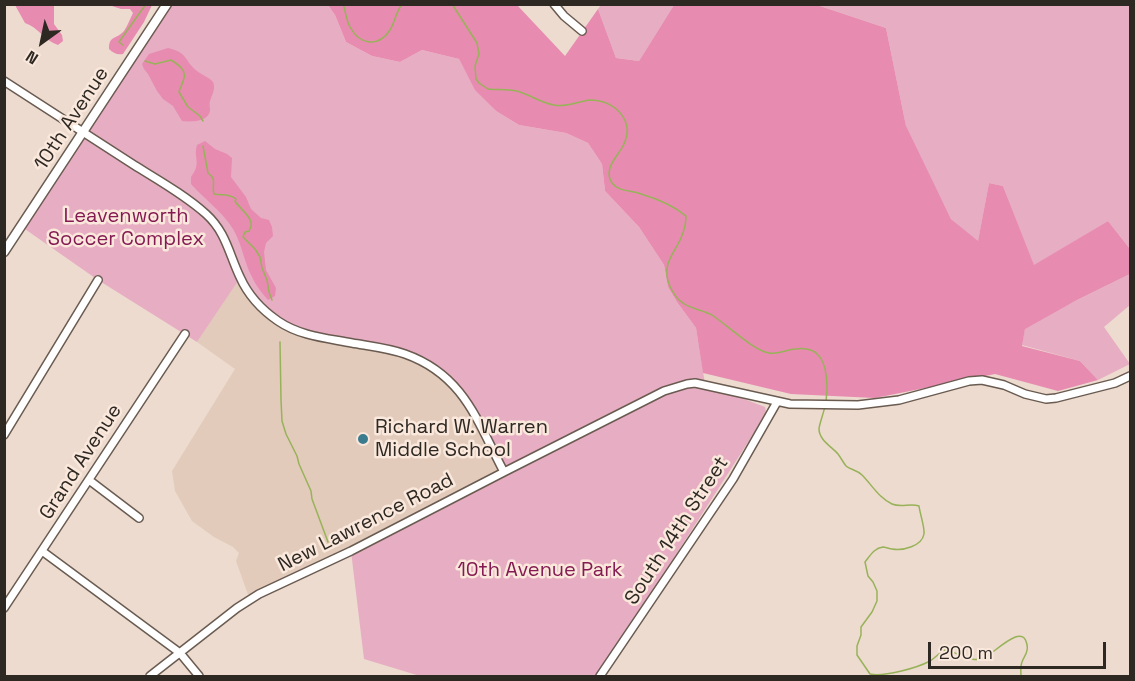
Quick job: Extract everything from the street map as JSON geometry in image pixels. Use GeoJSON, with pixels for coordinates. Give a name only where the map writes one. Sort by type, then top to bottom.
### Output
{"type":"FeatureCollection","features":[{"type":"Feature","properties":{"kind":"street","name":"10th Avenue"},"geometry":{"type":"LineString","coordinates":[[4,252],[167,4]]}},
{"type":"Feature","properties":{"kind":"street"},"geometry":{"type":"LineString","coordinates":[[555,4],[564,16],[582,31]]}},
{"type":"Feature","properties":{"kind":"street"},"geometry":{"type":"LineString","coordinates":[[4,81],[154,178],[205,214],[225,239],[240,278],[250,294],[278,321],[295,331],[403,353],[432,366],[459,389],[504,472]]}},
{"type":"Feature","properties":{"kind":"street"},"geometry":{"type":"LineString","coordinates":[[4,435],[7,425],[98,280]]}},
{"type":"Feature","properties":{"kind":"street","name":"Grand Avenue"},"geometry":{"type":"LineString","coordinates":[[4,608],[184,334]]}},
{"type":"Feature","properties":{"kind":"street","name":"New Lawrence Road"},"geometry":{"type":"LineString","coordinates":[[150,676],[237,608],[259,594],[351,551],[664,391],[687,384],[705,384],[777,402],[858,405],[899,400],[969,381],[982,380],[1004,385],[1035,397],[1056,398],[1115,383],[1131,376]]}},
{"type":"Feature","properties":{"kind":"street","name":"South 14th Street"},"geometry":{"type":"LineString","coordinates":[[600,676],[733,479],[777,402]]}},
{"type":"Feature","properties":{"kind":"street"},"geometry":{"type":"LineString","coordinates":[[89,480],[139,518]]}},
{"type":"Feature","properties":{"kind":"street"},"geometry":{"type":"LineString","coordinates":[[42,550],[180,653],[199,676]]}},
{"type":"Feature","properties":{"kind":"shaded area"},"geometry":{"type":"Polygon","coordinates":[[[15,5],[54,5],[54,24],[62,35],[63,41],[58,45],[53,43],[25,23],[15,5]]]}},
{"type":"Feature","properties":{"kind":"shaded area"},"geometry":{"type":"Polygon","coordinates":[[[109,5],[152,5],[123,54],[112,52],[109,45],[124,31],[133,13],[130,9],[109,5]]]}},
{"type":"Feature","properties":{"kind":"shaded area"},"geometry":{"type":"Polygon","coordinates":[[[328,5],[517,5],[565,56],[598,9],[616,58],[639,61],[674,5],[817,5],[886,28],[906,126],[951,219],[978,241],[989,183],[1003,186],[1034,265],[1108,221],[1130,249],[1130,274],[1025,329],[1022,346],[1080,361],[1098,380],[1058,391],[995,374],[875,398],[791,394],[703,373],[696,328],[668,287],[664,265],[639,227],[605,191],[602,164],[588,143],[566,133],[519,125],[496,111],[475,90],[459,59],[422,50],[400,62],[372,56],[346,42],[335,15],[328,5]]]}},
{"type":"Feature","properties":{"kind":"shaded area"},"geometry":{"type":"Polygon","coordinates":[[[168,48],[180,52],[193,67],[214,84],[209,114],[203,119],[182,121],[173,106],[157,91],[144,69],[142,64],[149,54],[168,48]]]}},
{"type":"Feature","properties":{"kind":"shaded area"},"geometry":{"type":"Polygon","coordinates":[[[205,141],[232,158],[231,177],[246,197],[251,209],[261,218],[269,220],[272,227],[273,236],[266,243],[264,252],[266,270],[276,288],[275,296],[268,300],[254,280],[233,229],[224,216],[191,184],[191,177],[197,164],[197,145],[205,141]]]}},
{"type":"Feature","properties":{"kind":"shaded area"},"geometry":{"type":"Polygon","coordinates":[[[240,277],[418,359],[459,389],[504,472],[250,600],[236,561],[239,553],[192,521],[175,491],[172,471],[235,369],[197,342],[240,277]]]}},
{"type":"Feature","properties":{"kind":"green space"},"geometry":{"type":"Polygon","coordinates":[[[167,5],[328,5],[335,15],[346,42],[372,56],[400,62],[422,50],[459,59],[475,89],[496,111],[519,125],[566,133],[588,143],[602,164],[605,191],[639,227],[664,265],[668,287],[696,328],[705,384],[765,407],[766,412],[754,433],[598,676],[420,676],[364,659],[351,551],[503,472],[459,389],[418,359],[295,331],[264,310],[240,278],[197,342],[98,280],[22,227],[167,5]]]}},
{"type":"Feature","properties":{"kind":"green space"},"geometry":{"type":"Polygon","coordinates":[[[601,5],[674,5],[639,61],[616,58],[598,9],[601,5]]]}},
{"type":"Feature","properties":{"kind":"green space"},"geometry":{"type":"Polygon","coordinates":[[[817,5],[1130,5],[1130,249],[1108,221],[1034,266],[1003,186],[989,183],[978,242],[951,219],[907,131],[886,28],[817,5]]]}},
{"type":"Feature","properties":{"kind":"green space"},"geometry":{"type":"Polygon","coordinates":[[[1130,274],[1130,305],[1104,327],[1130,364],[1098,380],[1080,361],[1022,345],[1025,328],[1130,274]]]}},
{"type":"Feature","properties":{"kind":"waterway"},"geometry":{"type":"LineString","coordinates":[[123,45],[119,42],[146,4]]}},
{"type":"Feature","properties":{"kind":"waterway"},"geometry":{"type":"LineString","coordinates":[[343,4],[354,33],[369,42],[375,42],[385,36],[392,27],[402,4]]}},
{"type":"Feature","properties":{"kind":"waterway"},"geometry":{"type":"LineString","coordinates":[[452,4],[477,43],[479,54],[475,66],[476,79],[488,89],[517,91],[545,103],[559,106],[590,100],[599,101],[615,108],[621,114],[627,128],[626,137],[610,168],[612,183],[622,189],[665,203],[686,216],[683,233],[669,261],[667,271],[669,283],[675,295],[686,305],[712,315],[763,351],[776,353],[801,349],[815,352],[821,358],[825,370],[826,402]]}},
{"type":"Feature","properties":{"kind":"waterway"},"geometry":{"type":"LineString","coordinates":[[145,61],[155,64],[171,60],[180,66],[184,71],[184,77],[179,92],[188,107],[203,121]]}},
{"type":"Feature","properties":{"kind":"waterway"},"geometry":{"type":"LineString","coordinates":[[203,146],[208,173],[214,180],[214,194],[228,195],[236,199],[235,201],[250,219],[251,227],[243,237],[260,257],[272,300]]}},
{"type":"Feature","properties":{"kind":"waterway"},"geometry":{"type":"LineString","coordinates":[[280,342],[282,421],[311,491],[328,542]]}},
{"type":"Feature","properties":{"kind":"waterway"},"geometry":{"type":"LineString","coordinates":[[825,406],[819,429],[823,440],[838,454],[846,466],[860,473],[887,501],[895,505],[919,506],[924,528],[923,538],[916,545],[901,549],[883,547],[872,553],[865,562],[868,576],[877,591],[877,601],[861,627],[857,655],[870,674],[892,673],[917,666],[930,661],[945,650],[973,659],[982,659],[1020,636],[1024,638],[1027,647],[1021,664],[1021,676]]}},
{"type":"Feature","properties":{"kind":"place","name":"Richard W. Warren Middle School"},"geometry":{"type":"Point","coordinates":[363,439]}},
{"type":"Feature","properties":{"kind":"park label","name":"Leavenworth Soccer Complex"},"geometry":{"type":"Point","coordinates":[126,228]}},
{"type":"Feature","properties":{"kind":"park label","name":"10th Avenue Park"},"geometry":{"type":"Point","coordinates":[540,571]}}]}
